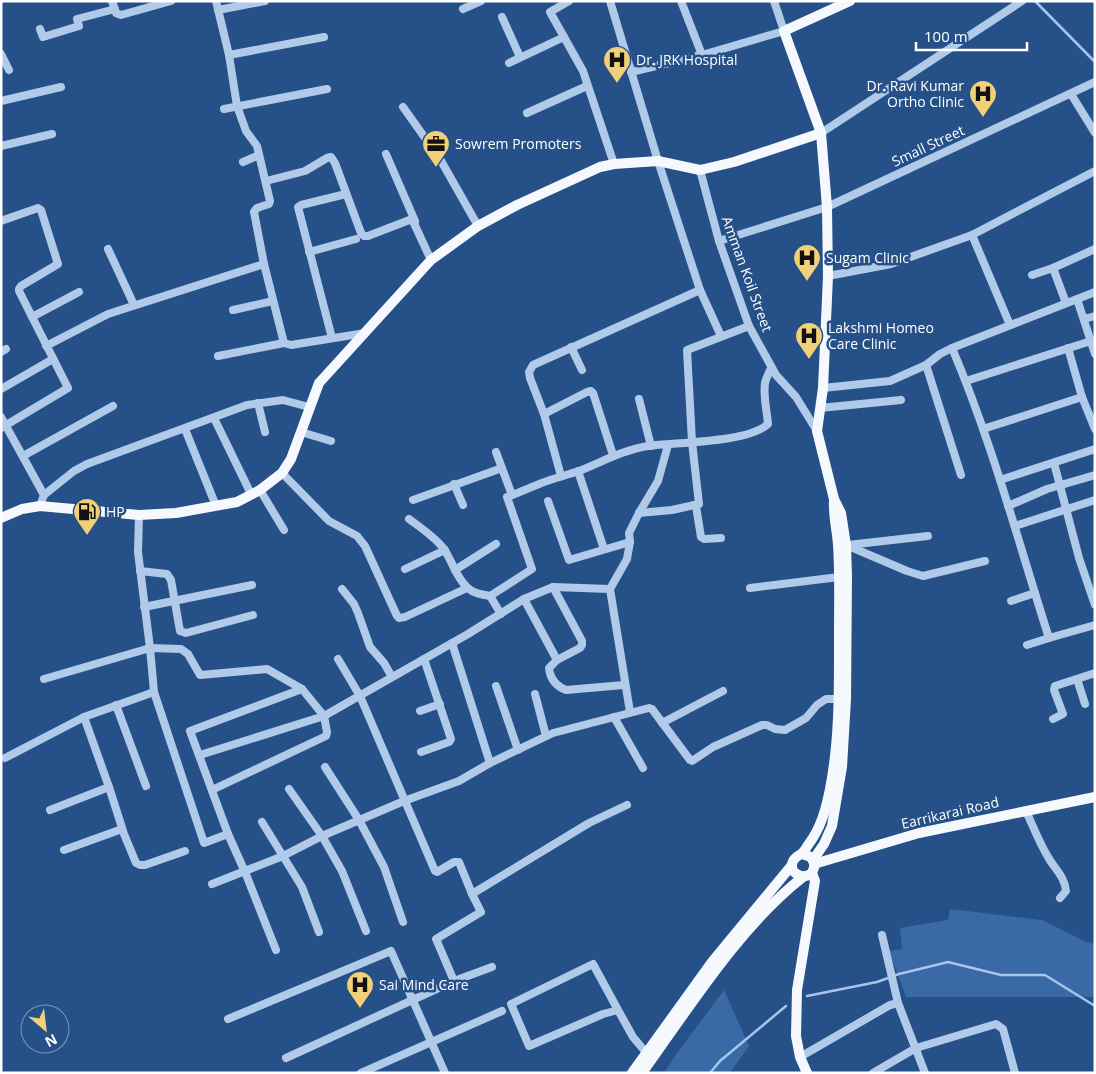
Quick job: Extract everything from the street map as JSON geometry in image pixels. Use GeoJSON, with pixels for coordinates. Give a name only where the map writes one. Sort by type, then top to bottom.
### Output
{"type":"FeatureCollection","features":[{"type":"Feature","properties":{"kind":"main road"},"geometry":{"type":"LineString","coordinates":[[632,1073],[649,1056],[733,948],[774,901],[810,868],[832,826],[842,767],[841,513],[834,499],[816,431],[823,388],[828,276],[827,207],[821,133],[784,30],[850,1]]}},
{"type":"Feature","properties":{"kind":"main road"},"geometry":{"type":"LineString","coordinates":[[1,518],[40,506],[139,515],[176,513],[237,502],[256,492],[282,473],[291,459],[319,383],[432,260],[478,226],[600,167],[614,164],[658,161],[700,170],[750,157],[821,133]]}},
{"type":"Feature","properties":{"kind":"main road"},"geometry":{"type":"LineString","coordinates":[[642,1073],[649,1056],[712,962],[792,865],[794,858],[802,854],[822,822],[832,780],[843,699],[839,577],[842,545]]}},
{"type":"Feature","properties":{"kind":"main road","name":"Earrikarai Road"},"geometry":{"type":"LineString","coordinates":[[810,868],[919,832],[1095,797]]}},
{"type":"Feature","properties":{"kind":"main road"},"geometry":{"type":"LineString","coordinates":[[802,854],[807,854],[815,882],[797,990],[796,1036],[800,1056],[807,1073]]}},
{"type":"Feature","properties":{"kind":"main road"},"geometry":{"type":"LineString","coordinates":[[792,865],[796,874],[810,868]]}},
{"type":"Feature","properties":{"kind":"street"},"geometry":{"type":"LineString","coordinates":[[216,1],[229,55],[237,106],[246,131],[257,146],[266,181],[270,202],[257,208],[254,212],[264,264],[284,343]]}},
{"type":"Feature","properties":{"kind":"street"},"geometry":{"type":"LineString","coordinates":[[218,10],[265,1]]}},
{"type":"Feature","properties":{"kind":"street"},"geometry":{"type":"LineString","coordinates":[[463,8],[481,1]]}},
{"type":"Feature","properties":{"kind":"street"},"geometry":{"type":"LineString","coordinates":[[569,1],[550,12],[583,72],[586,86],[614,164]]}},
{"type":"Feature","properties":{"kind":"street"},"geometry":{"type":"LineString","coordinates":[[610,1],[658,161],[700,290],[721,336]]}},
{"type":"Feature","properties":{"kind":"street"},"geometry":{"type":"LineString","coordinates":[[681,1],[702,55]]}},
{"type":"Feature","properties":{"kind":"street"},"geometry":{"type":"LineString","coordinates":[[631,72],[702,55],[784,30],[774,1]]}},
{"type":"Feature","properties":{"kind":"street"},"geometry":{"type":"LineString","coordinates":[[40,30],[43,37],[79,26],[77,20],[113,5],[116,13],[120,15],[166,2]]}},
{"type":"Feature","properties":{"kind":"street"},"geometry":{"type":"LineString","coordinates":[[821,133],[1020,2]]}},
{"type":"Feature","properties":{"kind":"street"},"geometry":{"type":"LineString","coordinates":[[502,17],[520,56]]}},
{"type":"Feature","properties":{"kind":"street"},"geometry":{"type":"LineString","coordinates":[[229,55],[324,37]]}},
{"type":"Feature","properties":{"kind":"street"},"geometry":{"type":"LineString","coordinates":[[509,62],[564,37]]}},
{"type":"Feature","properties":{"kind":"street"},"geometry":{"type":"LineString","coordinates":[[1,54],[9,70]]}},
{"type":"Feature","properties":{"kind":"street","name":"Small Street"},"geometry":{"type":"LineString","coordinates":[[719,241],[827,207],[1094,82]]}},
{"type":"Feature","properties":{"kind":"street"},"geometry":{"type":"LineString","coordinates":[[526,113],[586,86]]}},
{"type":"Feature","properties":{"kind":"street"},"geometry":{"type":"LineString","coordinates":[[1,101],[61,87]]}},
{"type":"Feature","properties":{"kind":"street"},"geometry":{"type":"LineString","coordinates":[[224,109],[327,89]]}},
{"type":"Feature","properties":{"kind":"street"},"geometry":{"type":"LineString","coordinates":[[1071,94],[1095,133]]}},
{"type":"Feature","properties":{"kind":"street"},"geometry":{"type":"LineString","coordinates":[[403,107],[440,159],[478,226]]}},
{"type":"Feature","properties":{"kind":"street"},"geometry":{"type":"LineString","coordinates":[[1,146],[52,134]]}},
{"type":"Feature","properties":{"kind":"street"},"geometry":{"type":"LineString","coordinates":[[386,154],[432,260]]}},
{"type":"Feature","properties":{"kind":"street"},"geometry":{"type":"LineString","coordinates":[[243,162],[259,155]]}},
{"type":"Feature","properties":{"kind":"street"},"geometry":{"type":"LineString","coordinates":[[266,181],[304,171],[331,157],[335,163],[361,233],[364,236],[409,219],[415,221]]}},
{"type":"Feature","properties":{"kind":"street","name":"Amman Koil Street"},"geometry":{"type":"LineString","coordinates":[[700,170],[719,241],[749,326],[771,368],[796,397],[816,431]]}},
{"type":"Feature","properties":{"kind":"street"},"geometry":{"type":"LineString","coordinates":[[828,276],[891,264],[972,235],[1095,171]]}},
{"type":"Feature","properties":{"kind":"street"},"geometry":{"type":"LineString","coordinates":[[332,338],[298,207],[346,194]]}},
{"type":"Feature","properties":{"kind":"street"},"geometry":{"type":"LineString","coordinates":[[1,220],[40,208],[58,261],[57,266],[19,289],[67,385],[66,390],[3,426]]}},
{"type":"Feature","properties":{"kind":"street"},"geometry":{"type":"LineString","coordinates":[[972,235],[1010,325]]}},
{"type":"Feature","properties":{"kind":"street"},"geometry":{"type":"LineString","coordinates":[[309,252],[356,239]]}},
{"type":"Feature","properties":{"kind":"street"},"geometry":{"type":"LineString","coordinates":[[1032,274],[1053,268],[1095,248]]}},
{"type":"Feature","properties":{"kind":"street"},"geometry":{"type":"LineString","coordinates":[[108,249],[134,305]]}},
{"type":"Feature","properties":{"kind":"street"},"geometry":{"type":"LineString","coordinates":[[46,346],[108,314],[264,264]]}},
{"type":"Feature","properties":{"kind":"street"},"geometry":{"type":"LineString","coordinates":[[1053,268],[1066,303]]}},
{"type":"Feature","properties":{"kind":"street"},"geometry":{"type":"LineString","coordinates":[[560,476],[544,414],[529,372],[533,365],[700,290]]}},
{"type":"Feature","properties":{"kind":"street"},"geometry":{"type":"LineString","coordinates":[[32,317],[79,292]]}},
{"type":"Feature","properties":{"kind":"street"},"geometry":{"type":"LineString","coordinates":[[823,388],[890,381],[926,365],[940,354],[952,348],[1095,292]]}},
{"type":"Feature","properties":{"kind":"street"},"geometry":{"type":"LineString","coordinates":[[1077,299],[1095,354]]}},
{"type":"Feature","properties":{"kind":"street"},"geometry":{"type":"LineString","coordinates":[[233,310],[273,301]]}},
{"type":"Feature","properties":{"kind":"street"},"geometry":{"type":"LineString","coordinates":[[1084,319],[1095,316]]}},
{"type":"Feature","properties":{"kind":"street"},"geometry":{"type":"LineString","coordinates":[[721,538],[704,539],[701,537],[696,506],[699,502],[692,442],[687,350],[749,326]]}},
{"type":"Feature","properties":{"kind":"street"},"geometry":{"type":"LineString","coordinates":[[218,356],[284,343],[291,345],[365,333]]}},
{"type":"Feature","properties":{"kind":"street"},"geometry":{"type":"LineString","coordinates":[[966,381],[1091,341]]}},
{"type":"Feature","properties":{"kind":"street"},"geometry":{"type":"LineString","coordinates":[[571,347],[582,370]]}},
{"type":"Feature","properties":{"kind":"street"},"geometry":{"type":"LineString","coordinates":[[952,348],[983,429],[1049,638]]}},
{"type":"Feature","properties":{"kind":"street"},"geometry":{"type":"LineString","coordinates":[[1068,348],[1082,397],[1095,429]]}},
{"type":"Feature","properties":{"kind":"street"},"geometry":{"type":"LineString","coordinates":[[1,389],[53,359]]}},
{"type":"Feature","properties":{"kind":"street"},"geometry":{"type":"LineString","coordinates":[[926,365],[961,475]]}},
{"type":"Feature","properties":{"kind":"street"},"geometry":{"type":"LineString","coordinates":[[490,596],[532,569],[507,497],[613,456],[651,446],[725,439],[753,432],[768,424],[765,382],[771,368]]}},
{"type":"Feature","properties":{"kind":"street"},"geometry":{"type":"LineString","coordinates":[[544,414],[591,391],[613,456]]}},
{"type":"Feature","properties":{"kind":"street"},"geometry":{"type":"LineString","coordinates":[[983,429],[1082,397]]}},
{"type":"Feature","properties":{"kind":"street"},"geometry":{"type":"LineString","coordinates":[[639,399],[651,446]]}},
{"type":"Feature","properties":{"kind":"street"},"geometry":{"type":"LineString","coordinates":[[40,506],[44,494],[74,470],[247,405],[283,400],[310,407]]}},
{"type":"Feature","properties":{"kind":"street"},"geometry":{"type":"LineString","coordinates":[[820,408],[901,400]]}},
{"type":"Feature","properties":{"kind":"street"},"geometry":{"type":"LineString","coordinates":[[258,403],[265,432]]}},
{"type":"Feature","properties":{"kind":"street"},"geometry":{"type":"LineString","coordinates":[[23,456],[112,406]]}},
{"type":"Feature","properties":{"kind":"street"},"geometry":{"type":"LineString","coordinates":[[1,417],[3,426],[23,456],[44,494]]}},
{"type":"Feature","properties":{"kind":"street"},"geometry":{"type":"LineString","coordinates":[[214,418],[256,492],[284,530]]}},
{"type":"Feature","properties":{"kind":"street"},"geometry":{"type":"LineString","coordinates":[[185,429],[216,506]]}},
{"type":"Feature","properties":{"kind":"street"},"geometry":{"type":"LineString","coordinates":[[301,432],[331,441]]}},
{"type":"Feature","properties":{"kind":"street"},"geometry":{"type":"LineString","coordinates":[[630,712],[624,685],[610,589],[627,558],[630,542],[629,533],[658,481],[668,445]]}},
{"type":"Feature","properties":{"kind":"street"},"geometry":{"type":"LineString","coordinates":[[1000,480],[1095,449]]}},
{"type":"Feature","properties":{"kind":"street"},"geometry":{"type":"LineString","coordinates":[[496,452],[512,495]]}},
{"type":"Feature","properties":{"kind":"street"},"geometry":{"type":"LineString","coordinates":[[1054,463],[1079,558],[1095,605]]}},
{"type":"Feature","properties":{"kind":"street"},"geometry":{"type":"LineString","coordinates":[[413,500],[502,468]]}},
{"type":"Feature","properties":{"kind":"street"},"geometry":{"type":"LineString","coordinates":[[578,471],[604,549]]}},
{"type":"Feature","properties":{"kind":"street"},"geometry":{"type":"LineString","coordinates":[[282,473],[329,520],[361,540],[399,618],[405,617],[467,588]]}},
{"type":"Feature","properties":{"kind":"street"},"geometry":{"type":"LineString","coordinates":[[1008,506],[1047,489],[1095,475]]}},
{"type":"Feature","properties":{"kind":"street"},"geometry":{"type":"LineString","coordinates":[[454,484],[463,505]]}},
{"type":"Feature","properties":{"kind":"street"},"geometry":{"type":"LineString","coordinates":[[1015,526],[1095,500]]}},
{"type":"Feature","properties":{"kind":"street"},"geometry":{"type":"LineString","coordinates":[[548,501],[570,560],[630,542]]}},
{"type":"Feature","properties":{"kind":"street"},"geometry":{"type":"LineString","coordinates":[[639,513],[696,506]]}},
{"type":"Feature","properties":{"kind":"street"},"geometry":{"type":"LineString","coordinates":[[139,515],[138,552],[154,692],[204,843],[228,834]]}},
{"type":"Feature","properties":{"kind":"street"},"geometry":{"type":"LineString","coordinates":[[409,519],[435,539],[445,550],[467,588],[473,592],[490,596],[501,614]]}},
{"type":"Feature","properties":{"kind":"street"},"geometry":{"type":"LineString","coordinates":[[842,545],[928,536]]}},
{"type":"Feature","properties":{"kind":"street"},"geometry":{"type":"LineString","coordinates":[[455,570],[496,544]]}},
{"type":"Feature","properties":{"kind":"street"},"geometry":{"type":"LineString","coordinates":[[842,545],[924,576],[985,561]]}},
{"type":"Feature","properties":{"kind":"street"},"geometry":{"type":"LineString","coordinates":[[405,569],[445,550]]}},
{"type":"Feature","properties":{"kind":"street"},"geometry":{"type":"LineString","coordinates":[[140,571],[167,574],[171,580],[176,600],[180,631],[186,633],[253,615]]}},
{"type":"Feature","properties":{"kind":"street"},"geometry":{"type":"LineString","coordinates":[[750,588],[839,577]]}},
{"type":"Feature","properties":{"kind":"street"},"geometry":{"type":"LineString","coordinates":[[144,607],[252,585]]}},
{"type":"Feature","properties":{"kind":"street"},"geometry":{"type":"LineString","coordinates":[[200,755],[324,716],[452,643],[524,599],[553,587],[610,589]]}},
{"type":"Feature","properties":{"kind":"street"},"geometry":{"type":"LineString","coordinates":[[553,587],[582,641],[580,648],[556,660],[549,668],[558,686],[566,690],[624,685]]}},
{"type":"Feature","properties":{"kind":"street"},"geometry":{"type":"LineString","coordinates":[[342,589],[354,604],[370,647],[384,663],[392,677]]}},
{"type":"Feature","properties":{"kind":"street"},"geometry":{"type":"LineString","coordinates":[[1011,601],[1034,593]]}},
{"type":"Feature","properties":{"kind":"street"},"geometry":{"type":"LineString","coordinates":[[524,599],[556,660]]}},
{"type":"Feature","properties":{"kind":"street"},"geometry":{"type":"LineString","coordinates":[[1027,645],[1095,625]]}},
{"type":"Feature","properties":{"kind":"street"},"geometry":{"type":"LineString","coordinates":[[452,643],[490,763]]}},
{"type":"Feature","properties":{"kind":"street"},"geometry":{"type":"LineString","coordinates":[[44,679],[150,648],[181,649],[188,654],[200,675],[267,669],[302,689],[324,716],[327,732],[324,738],[212,790]]}},
{"type":"Feature","properties":{"kind":"street"},"geometry":{"type":"LineString","coordinates":[[338,659],[360,696],[434,871],[437,872],[454,862],[459,862],[480,908],[481,912],[479,914],[443,933],[436,939],[454,981]]}},
{"type":"Feature","properties":{"kind":"street"},"geometry":{"type":"LineString","coordinates":[[421,752],[451,741],[424,659]]}},
{"type":"Feature","properties":{"kind":"street"},"geometry":{"type":"LineString","coordinates":[[1053,719],[1063,714],[1054,688],[1055,686],[1095,673]]}},
{"type":"Feature","properties":{"kind":"street"},"geometry":{"type":"LineString","coordinates":[[1077,679],[1085,704]]}},
{"type":"Feature","properties":{"kind":"street"},"geometry":{"type":"LineString","coordinates":[[496,686],[518,750]]}},
{"type":"Feature","properties":{"kind":"street"},"geometry":{"type":"LineString","coordinates":[[276,950],[228,834],[190,731],[302,689]]}},
{"type":"Feature","properties":{"kind":"street"},"geometry":{"type":"LineString","coordinates":[[662,723],[723,691]]}},
{"type":"Feature","properties":{"kind":"street"},"geometry":{"type":"LineString","coordinates":[[5,758],[84,717],[154,692]]}},
{"type":"Feature","properties":{"kind":"street"},"geometry":{"type":"LineString","coordinates":[[535,694],[546,736]]}},
{"type":"Feature","properties":{"kind":"street"},"geometry":{"type":"LineString","coordinates":[[212,884],[283,856],[322,836],[404,801],[459,781],[490,763],[553,733],[649,708],[652,709],[692,761],[713,747],[762,725],[785,730],[806,718],[817,705],[826,699],[843,699]]}},
{"type":"Feature","properties":{"kind":"street"},"geometry":{"type":"LineString","coordinates":[[420,711],[440,704]]}},
{"type":"Feature","properties":{"kind":"street"},"geometry":{"type":"LineString","coordinates":[[116,705],[146,786]]}},
{"type":"Feature","properties":{"kind":"street"},"geometry":{"type":"LineString","coordinates":[[84,717],[110,787],[122,829],[136,863],[145,865],[185,851]]}},
{"type":"Feature","properties":{"kind":"street"},"geometry":{"type":"LineString","coordinates":[[614,717],[644,768]]}},
{"type":"Feature","properties":{"kind":"street"},"geometry":{"type":"LineString","coordinates":[[325,767],[359,820],[384,867],[403,922]]}},
{"type":"Feature","properties":{"kind":"street"},"geometry":{"type":"LineString","coordinates":[[50,810],[110,787]]}},
{"type":"Feature","properties":{"kind":"street"},"geometry":{"type":"LineString","coordinates":[[289,789],[322,836],[342,871],[366,931]]}},
{"type":"Feature","properties":{"kind":"street"},"geometry":{"type":"LineString","coordinates":[[472,894],[589,823],[627,805]]}},
{"type":"Feature","properties":{"kind":"street"},"geometry":{"type":"LineString","coordinates":[[1026,810],[1047,856],[1062,877],[1066,887],[1066,891],[1060,898]]}},
{"type":"Feature","properties":{"kind":"street"},"geometry":{"type":"LineString","coordinates":[[262,822],[302,887],[319,932]]}},
{"type":"Feature","properties":{"kind":"street"},"geometry":{"type":"LineString","coordinates":[[64,850],[122,829]]}},
{"type":"Feature","properties":{"kind":"street"},"geometry":{"type":"LineString","coordinates":[[882,935],[898,1003],[925,1073]]}},
{"type":"Feature","properties":{"kind":"street"},"geometry":{"type":"LineString","coordinates":[[228,1019],[391,951],[445,1073]]}},
{"type":"Feature","properties":{"kind":"street"},"geometry":{"type":"LineString","coordinates":[[618,1010],[603,1014],[529,1046],[511,1004],[593,964],[633,1037],[649,1056]]}},
{"type":"Feature","properties":{"kind":"street"},"geometry":{"type":"LineString","coordinates":[[286,1058],[454,981],[492,967]]}},
{"type":"Feature","properties":{"kind":"street"},"geometry":{"type":"LineString","coordinates":[[800,1056],[890,1005],[898,1003]]}},
{"type":"Feature","properties":{"kind":"street"},"geometry":{"type":"LineString","coordinates":[[361,1073],[502,1011]]}},
{"type":"Feature","properties":{"kind":"street"},"geometry":{"type":"LineString","coordinates":[[873,1073],[916,1048],[996,1024],[1003,1029],[1015,1073]]}},
{"type":"Feature","properties":{"kind":"shaded area"},"geometry":{"type":"Polygon","coordinates":[[[950,909],[1042,920],[1086,942],[1095,943],[1095,997],[906,997],[889,951],[902,949],[900,928],[948,920],[950,909]]]}},
{"type":"Feature","properties":{"kind":"shaded area"},"geometry":{"type":"Polygon","coordinates":[[[724,990],[749,1046],[730,1073],[664,1073],[675,1056],[724,990]]]}},
{"type":"Feature","properties":{"kind":"waterway"},"geometry":{"type":"LineString","coordinates":[[1035,1],[1095,62]]}},
{"type":"Feature","properties":{"kind":"waterway"},"geometry":{"type":"LineString","coordinates":[[807,996],[877,982],[899,974],[948,962],[1001,975],[1045,975],[1095,1006]]}},
{"type":"Feature","properties":{"kind":"waterway"},"geometry":{"type":"LineString","coordinates":[[710,1073],[720,1061],[786,1006]]}},
{"type":"Feature","properties":{"kind":"place","name":"Dr. JRK Hospital"},"geometry":{"type":"Point","coordinates":[617,84]}},
{"type":"Feature","properties":{"kind":"place","name":"Dr. Ravi Kumar Ortho Clinic"},"geometry":{"type":"Point","coordinates":[983,118]}},
{"type":"Feature","properties":{"kind":"place","name":"Sowrem Promoters"},"geometry":{"type":"Point","coordinates":[436,168]}},
{"type":"Feature","properties":{"kind":"place","name":"Sugam Clinic"},"geometry":{"type":"Point","coordinates":[807,282]}},
{"type":"Feature","properties":{"kind":"place","name":"Lakshmi Homeo Care Clinic"},"geometry":{"type":"Point","coordinates":[809,360]}},
{"type":"Feature","properties":{"kind":"place","name":"HP"},"geometry":{"type":"Point","coordinates":[87,536]}},
{"type":"Feature","properties":{"kind":"place","name":"Sai Mind Care"},"geometry":{"type":"Point","coordinates":[360,1009]}}]}
